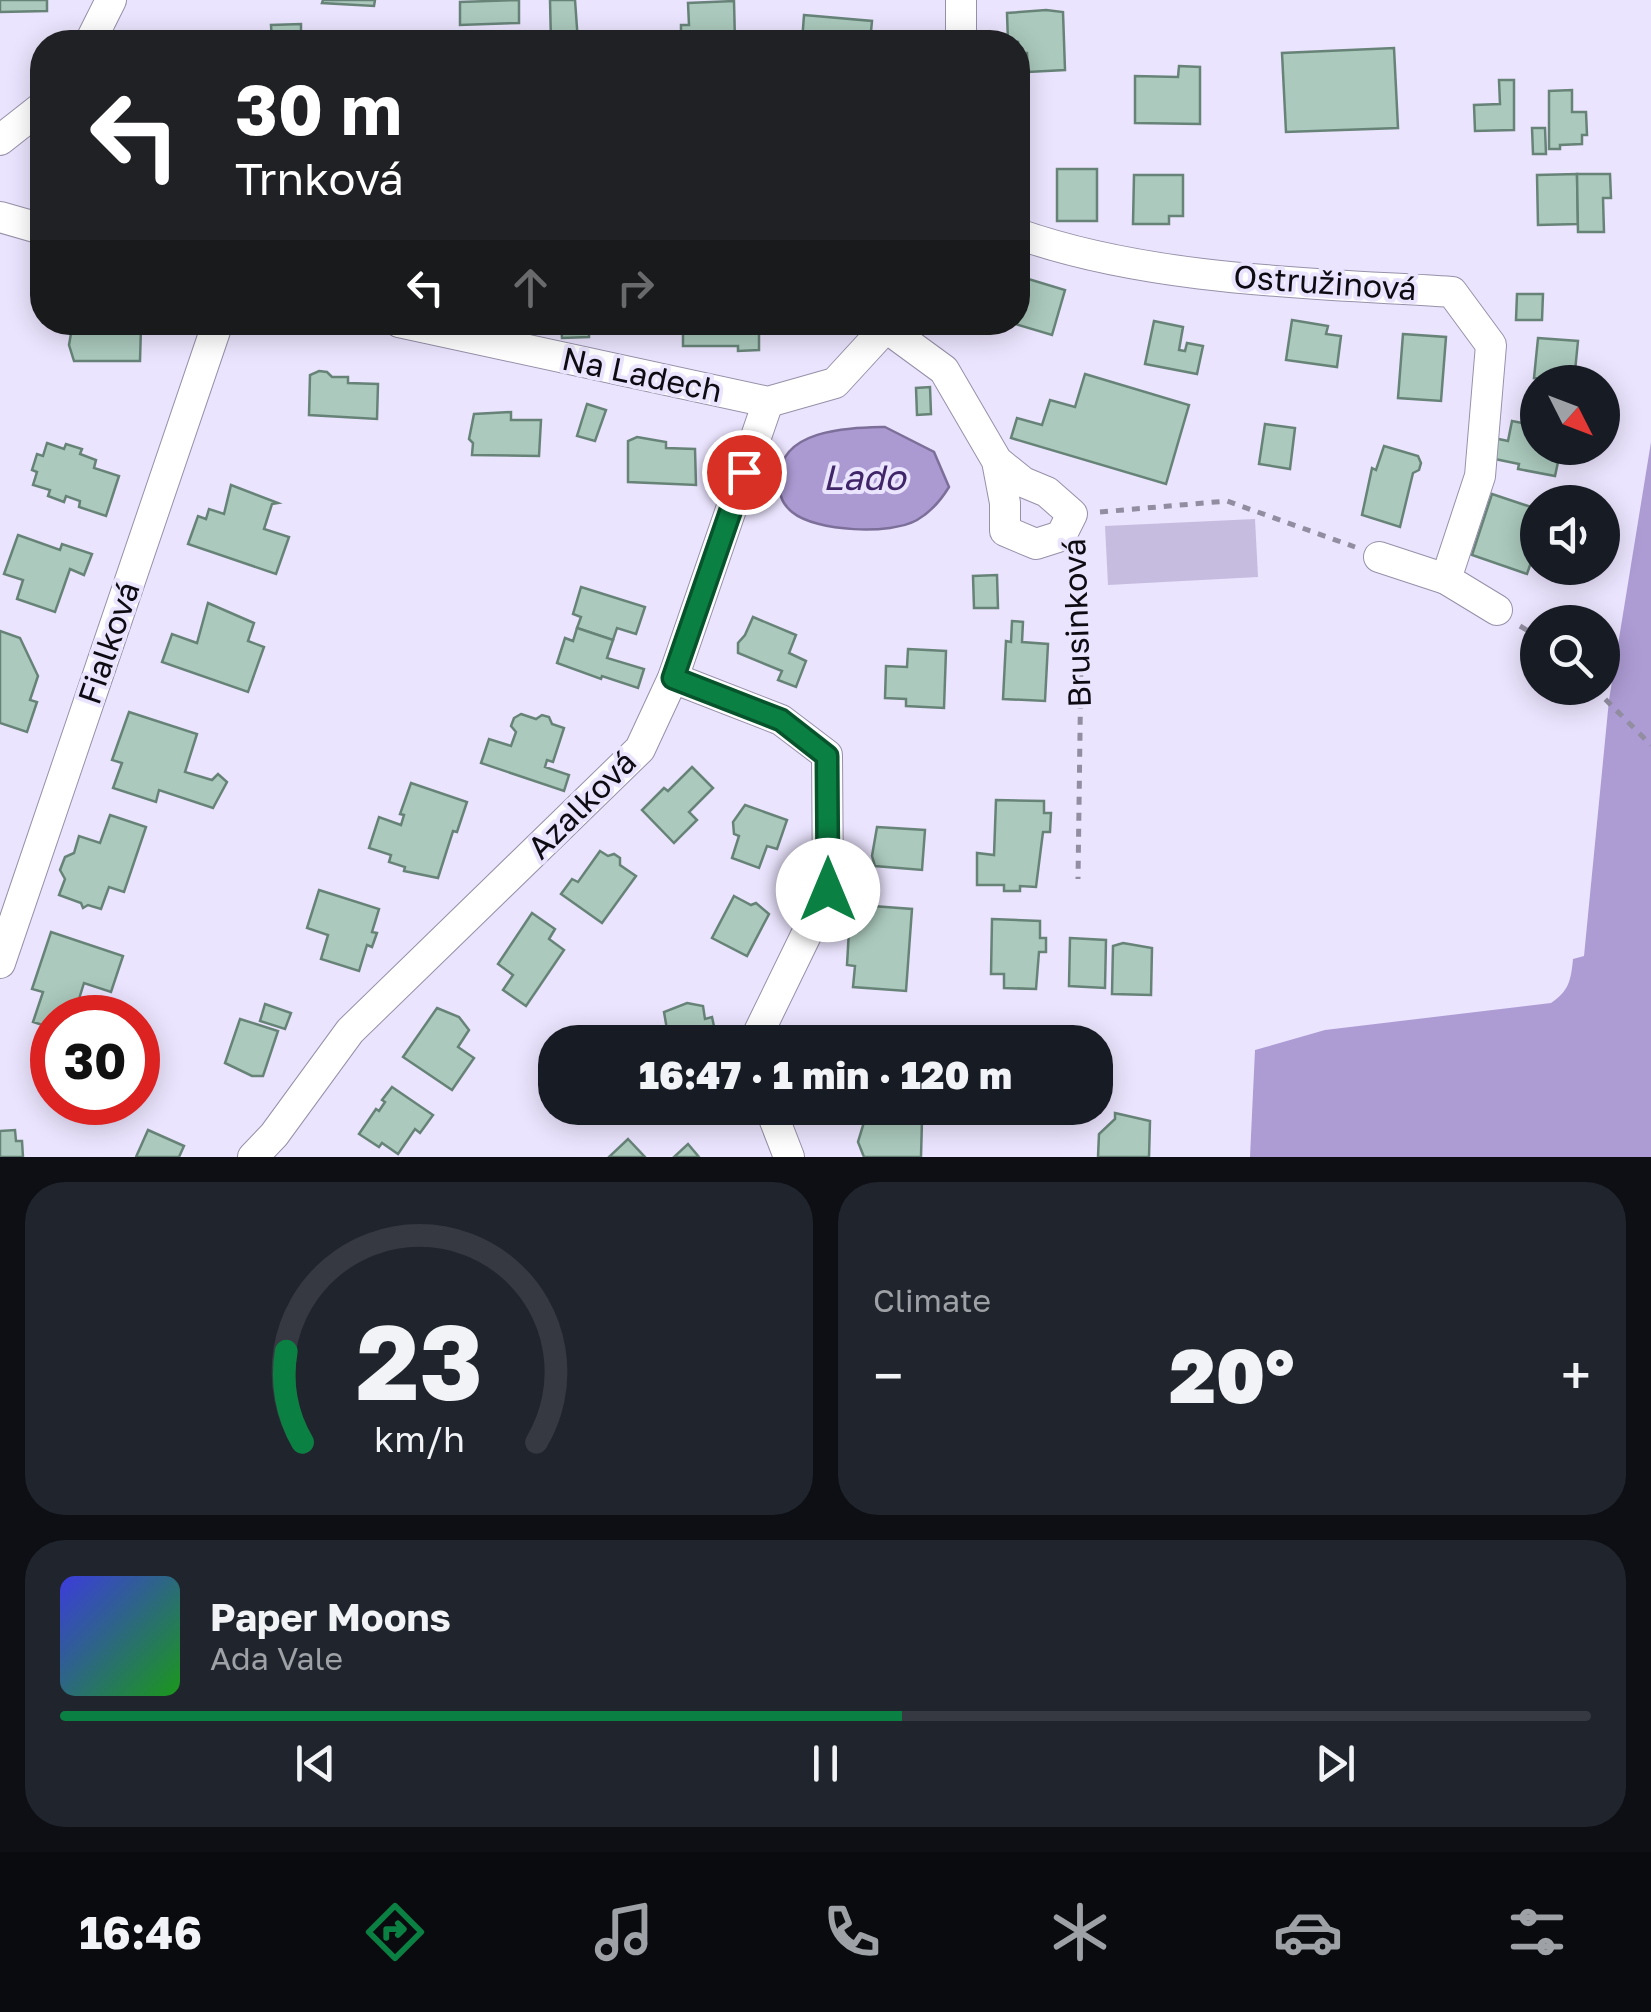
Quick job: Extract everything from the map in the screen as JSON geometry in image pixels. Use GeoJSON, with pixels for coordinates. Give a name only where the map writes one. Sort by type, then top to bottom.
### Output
{"type":"FeatureCollection","features":[{"type":"Feature","properties":{"kind":"street"},"geometry":{"type":"LineString","coordinates":[[96,30],[111,0]]}},
{"type":"Feature","properties":{"kind":"street"},"geometry":{"type":"LineString","coordinates":[[961,0],[961,30]]}},
{"type":"Feature","properties":{"kind":"street"},"geometry":{"type":"LineString","coordinates":[[0,140],[30,116]]}},
{"type":"Feature","properties":{"kind":"street"},"geometry":{"type":"LineString","coordinates":[[0,217],[30,226]]}},
{"type":"Feature","properties":{"kind":"street","name":"Ostružinová"},"geometry":{"type":"LineString","coordinates":[[1030,238],[1066,251],[1234,278],[1452,292],[1491,345],[1480,476],[1446,579]]}},
{"type":"Feature","properties":{"kind":"street","name":"Fialková"},"geometry":{"type":"LineString","coordinates":[[0,963],[214,335]]}},
{"type":"Feature","properties":{"kind":"street","name":"Na Ladech"},"geometry":{"type":"LineString","coordinates":[[459,335],[768,402]]}},
{"type":"Feature","properties":{"kind":"street"},"geometry":{"type":"LineString","coordinates":[[768,402],[835,384],[881,335]]}},
{"type":"Feature","properties":{"kind":"street","name":"Brusinková"},"geometry":{"type":"LineString","coordinates":[[900,335],[944,370],[997,461],[1023,482],[1047,492],[1072,514]]}},
{"type":"Feature","properties":{"kind":"street","name":"Azalková"},"geometry":{"type":"LineString","coordinates":[[253,1157],[274,1135],[350,1031],[640,750],[673,678],[768,402]]}},
{"type":"Feature","properties":{"kind":"street"},"geometry":{"type":"LineString","coordinates":[[997,461],[1006,503],[1004,531],[1036,544],[1061,536],[1072,514]]}},
{"type":"Feature","properties":{"kind":"street"},"geometry":{"type":"LineString","coordinates":[[1379,557],[1446,579],[1497,610]]}},
{"type":"Feature","properties":{"kind":"street"},"geometry":{"type":"LineString","coordinates":[[673,678],[781,720],[827,756],[828,890],[762,1025]]}},
{"type":"Feature","properties":{"kind":"street"},"geometry":{"type":"LineString","coordinates":[[777,1125],[789,1157]]}},
{"type":"Feature","properties":{"kind":"path"},"geometry":{"type":"LineString","coordinates":[[1072,514],[1227,500],[1379,557]]}},
{"type":"Feature","properties":{"kind":"path","name":"Brusinková"},"geometry":{"type":"LineString","coordinates":[[1072,514],[1082,588],[1078,879]]}},
{"type":"Feature","properties":{"kind":"path"},"geometry":{"type":"LineString","coordinates":[[1611,705],[1651,745]]}},
{"type":"Feature","properties":{"kind":"shaded area"},"geometry":{"type":"Polygon","coordinates":[[[1651,442],[1651,1157],[1250,1157],[1255,1050],[1325,1030],[1551,1003],[1565,989],[1573,959],[1584,956],[1609,705],[1620,705],[1620,632],[1651,442]]]}},
{"type":"Feature","properties":{"kind":"shaded area"},"geometry":{"type":"Polygon","coordinates":[[[1255,519],[1258,577],[1108,585],[1105,526],[1255,519]]]}},
{"type":"Feature","properties":{"kind":"water","name":"Lado"},"geometry":{"type":"Polygon","coordinates":[[[885,427],[934,452],[949,487],[927,513],[905,525],[854,529],[803,519],[785,504],[779,478],[791,449],[804,440],[837,430],[885,427]]]}},
{"type":"Feature","properties":{"kind":"building"},"geometry":{"type":"Polygon","coordinates":[[[0,0],[47,0],[47,11],[0,12],[0,0]]]}},
{"type":"Feature","properties":{"kind":"building"},"geometry":{"type":"Polygon","coordinates":[[[375,0],[374,6],[322,3],[375,0]]]}},
{"type":"Feature","properties":{"kind":"building"},"geometry":{"type":"Polygon","coordinates":[[[519,0],[519,23],[460,25],[460,2],[519,0]]]}},
{"type":"Feature","properties":{"kind":"building"},"geometry":{"type":"Polygon","coordinates":[[[550,0],[575,0],[577,30],[551,30],[550,0]]]}},
{"type":"Feature","properties":{"kind":"building"},"geometry":{"type":"Polygon","coordinates":[[[734,1],[735,30],[681,30],[681,25],[689,25],[688,3],[734,1]]]}},
{"type":"Feature","properties":{"kind":"building"},"geometry":{"type":"Polygon","coordinates":[[[1063,12],[1065,70],[1030,72],[1030,30],[1008,30],[1007,13],[1063,12]]]}},
{"type":"Feature","properties":{"kind":"building"},"geometry":{"type":"Polygon","coordinates":[[[804,15],[872,21],[871,30],[803,30],[804,15]]]}},
{"type":"Feature","properties":{"kind":"building"},"geometry":{"type":"Polygon","coordinates":[[[301,24],[301,30],[271,30],[271,25],[301,24]]]}},
{"type":"Feature","properties":{"kind":"building"},"geometry":{"type":"Polygon","coordinates":[[[1394,48],[1398,128],[1286,132],[1282,53],[1394,48]]]}},
{"type":"Feature","properties":{"kind":"building"},"geometry":{"type":"Polygon","coordinates":[[[1179,66],[1200,67],[1200,124],[1135,123],[1135,76],[1178,77],[1179,66]]]}},
{"type":"Feature","properties":{"kind":"building"},"geometry":{"type":"Polygon","coordinates":[[[1499,80],[1514,80],[1514,130],[1475,131],[1474,105],[1500,104],[1499,80]]]}},
{"type":"Feature","properties":{"kind":"building"},"geometry":{"type":"Polygon","coordinates":[[[1572,90],[1572,112],[1586,112],[1587,135],[1582,135],[1582,144],[1549,149],[1549,91],[1572,90]]]}},
{"type":"Feature","properties":{"kind":"building"},"geometry":{"type":"Polygon","coordinates":[[[1532,128],[1545,128],[1546,154],[1533,154],[1532,128]]]}},
{"type":"Feature","properties":{"kind":"building"},"geometry":{"type":"Polygon","coordinates":[[[1057,169],[1097,169],[1097,221],[1057,221],[1057,169]]]}},
{"type":"Feature","properties":{"kind":"building"},"geometry":{"type":"Polygon","coordinates":[[[1577,174],[1578,224],[1538,225],[1537,175],[1577,174]]]}},
{"type":"Feature","properties":{"kind":"building"},"geometry":{"type":"Polygon","coordinates":[[[1577,174],[1610,174],[1611,198],[1603,198],[1604,232],[1578,232],[1577,174]]]}},
{"type":"Feature","properties":{"kind":"building"},"geometry":{"type":"Polygon","coordinates":[[[1134,175],[1183,175],[1183,216],[1169,216],[1169,224],[1133,224],[1134,175]]]}},
{"type":"Feature","properties":{"kind":"building"},"geometry":{"type":"Polygon","coordinates":[[[1030,280],[1065,290],[1052,335],[1030,328],[1030,280]]]}},
{"type":"Feature","properties":{"kind":"building"},"geometry":{"type":"Polygon","coordinates":[[[1517,294],[1543,294],[1542,320],[1516,320],[1517,294]]]}},
{"type":"Feature","properties":{"kind":"building"},"geometry":{"type":"Polygon","coordinates":[[[1292,320],[1328,326],[1326,334],[1341,336],[1337,367],[1286,360],[1292,320]]]}},
{"type":"Feature","properties":{"kind":"building"},"geometry":{"type":"Polygon","coordinates":[[[1154,321],[1183,327],[1179,350],[1185,351],[1187,343],[1203,346],[1197,374],[1145,364],[1154,321]]]}},
{"type":"Feature","properties":{"kind":"building"},"geometry":{"type":"Polygon","coordinates":[[[1403,334],[1446,337],[1441,401],[1398,398],[1403,334]]]}},
{"type":"Feature","properties":{"kind":"building"},"geometry":{"type":"Polygon","coordinates":[[[71,335],[141,335],[140,361],[74,361],[71,335]]]}},
{"type":"Feature","properties":{"kind":"building"},"geometry":{"type":"Polygon","coordinates":[[[562,335],[589,335],[589,337],[562,335]]]}},
{"type":"Feature","properties":{"kind":"building"},"geometry":{"type":"Polygon","coordinates":[[[683,335],[759,335],[759,350],[683,346],[683,335]]]}},
{"type":"Feature","properties":{"kind":"building"},"geometry":{"type":"Polygon","coordinates":[[[1538,338],[1578,341],[1576,365],[1535,365],[1538,338]]]}},
{"type":"Feature","properties":{"kind":"building"},"geometry":{"type":"Polygon","coordinates":[[[319,371],[332,377],[348,377],[348,383],[378,384],[377,419],[309,415],[310,375],[319,371]]]}},
{"type":"Feature","properties":{"kind":"building"},"geometry":{"type":"Polygon","coordinates":[[[1085,374],[1189,405],[1166,484],[1011,438],[1017,418],[1042,425],[1050,400],[1075,407],[1085,374]]]}},
{"type":"Feature","properties":{"kind":"building"},"geometry":{"type":"Polygon","coordinates":[[[930,387],[931,414],[917,415],[916,388],[930,387]]]}},
{"type":"Feature","properties":{"kind":"building"},"geometry":{"type":"Polygon","coordinates":[[[587,404],[606,410],[595,441],[577,436],[587,404]]]}},
{"type":"Feature","properties":{"kind":"building"},"geometry":{"type":"Polygon","coordinates":[[[511,412],[511,420],[541,420],[539,456],[472,455],[473,443],[469,439],[474,414],[511,412]]]}},
{"type":"Feature","properties":{"kind":"building"},"geometry":{"type":"Polygon","coordinates":[[[1512,421],[1520,423],[1520,465],[1557,465],[1555,476],[1518,469],[1519,464],[1490,458],[1494,438],[1508,441],[1512,421]]]}},
{"type":"Feature","properties":{"kind":"building"},"geometry":{"type":"Polygon","coordinates":[[[1265,424],[1295,428],[1290,469],[1259,464],[1265,424]]]}},
{"type":"Feature","properties":{"kind":"building"},"geometry":{"type":"Polygon","coordinates":[[[637,437],[666,442],[666,448],[695,449],[696,485],[628,482],[628,441],[637,437]]]}},
{"type":"Feature","properties":{"kind":"building"},"geometry":{"type":"Polygon","coordinates":[[[47,443],[64,449],[66,444],[82,449],[80,454],[96,460],[94,468],[119,476],[106,516],[79,507],[80,501],[66,496],[64,502],[48,496],[50,490],[33,485],[37,454],[43,456],[47,443]]]}},
{"type":"Feature","properties":{"kind":"building"},"geometry":{"type":"Polygon","coordinates":[[[1384,446],[1418,456],[1421,463],[1413,473],[1400,527],[1362,515],[1372,468],[1376,470],[1384,446]]]}},
{"type":"Feature","properties":{"kind":"building"},"geometry":{"type":"Polygon","coordinates":[[[231,485],[278,503],[272,504],[264,529],[289,537],[276,574],[188,544],[198,516],[206,519],[209,509],[224,514],[231,485]]]}},
{"type":"Feature","properties":{"kind":"building"},"geometry":{"type":"Polygon","coordinates":[[[1492,494],[1520,503],[1520,572],[1472,555],[1492,494]]]}},
{"type":"Feature","properties":{"kind":"building"},"geometry":{"type":"Polygon","coordinates":[[[18,535],[60,550],[62,544],[92,554],[84,575],[70,569],[55,612],[17,599],[23,580],[4,574],[18,535]]]}},
{"type":"Feature","properties":{"kind":"building"},"geometry":{"type":"Polygon","coordinates":[[[997,575],[998,608],[974,608],[973,576],[997,575]]]}},
{"type":"Feature","properties":{"kind":"building"},"geometry":{"type":"Polygon","coordinates":[[[581,587],[645,607],[636,634],[617,628],[613,640],[577,628],[581,617],[573,614],[581,587]]]}},
{"type":"Feature","properties":{"kind":"building"},"geometry":{"type":"Polygon","coordinates":[[[208,603],[254,623],[248,641],[264,647],[248,692],[162,662],[172,634],[197,643],[208,603]]]}},
{"type":"Feature","properties":{"kind":"building"},"geometry":{"type":"Polygon","coordinates":[[[753,617],[796,635],[789,653],[806,661],[796,687],[778,680],[782,671],[738,653],[738,643],[753,617]]]}},
{"type":"Feature","properties":{"kind":"building"},"geometry":{"type":"Polygon","coordinates":[[[1012,621],[1023,622],[1022,642],[1048,644],[1045,701],[1003,699],[1006,641],[1011,642],[1012,621]]]}},
{"type":"Feature","properties":{"kind":"building"},"geometry":{"type":"Polygon","coordinates":[[[577,628],[613,640],[607,658],[644,669],[638,688],[557,663],[565,638],[573,641],[577,628]]]}},
{"type":"Feature","properties":{"kind":"building"},"geometry":{"type":"Polygon","coordinates":[[[0,631],[20,638],[38,676],[30,700],[37,702],[27,732],[0,723],[0,631]]]}},
{"type":"Feature","properties":{"kind":"building"},"geometry":{"type":"Polygon","coordinates":[[[908,649],[946,651],[944,708],[906,706],[906,699],[885,698],[886,666],[907,667],[908,649]]]}},
{"type":"Feature","properties":{"kind":"building"},"geometry":{"type":"Polygon","coordinates":[[[129,712],[197,734],[185,772],[212,780],[218,774],[227,782],[213,808],[159,790],[156,802],[113,788],[122,763],[112,760],[129,712]]]}},
{"type":"Feature","properties":{"kind":"building"},"geometry":{"type":"Polygon","coordinates":[[[521,714],[536,719],[542,715],[549,717],[552,724],[564,728],[553,762],[547,760],[545,767],[569,775],[564,791],[481,763],[489,739],[511,746],[516,732],[511,726],[521,714]]]}},
{"type":"Feature","properties":{"kind":"building"},"geometry":{"type":"Polygon","coordinates":[[[692,767],[713,788],[689,812],[697,820],[674,843],[642,810],[692,767]]]}},
{"type":"Feature","properties":{"kind":"building"},"geometry":{"type":"Polygon","coordinates":[[[411,783],[467,802],[438,878],[404,871],[405,867],[389,862],[391,855],[369,848],[379,817],[401,825],[404,815],[400,814],[411,783]]]}},
{"type":"Feature","properties":{"kind":"building"},"geometry":{"type":"Polygon","coordinates":[[[996,800],[1044,801],[1044,813],[1051,813],[1050,832],[1043,832],[1036,887],[1004,891],[1004,885],[977,885],[977,853],[994,855],[996,800]]]}},
{"type":"Feature","properties":{"kind":"building"},"geometry":{"type":"Polygon","coordinates":[[[745,805],[787,820],[777,849],[767,846],[759,868],[732,858],[739,836],[734,834],[733,822],[745,805]]]}},
{"type":"Feature","properties":{"kind":"building"},"geometry":{"type":"Polygon","coordinates":[[[110,815],[146,827],[124,892],[109,887],[101,909],[88,905],[83,908],[81,903],[59,895],[65,879],[60,870],[65,857],[74,853],[79,836],[100,843],[110,815]]]}},
{"type":"Feature","properties":{"kind":"building"},"geometry":{"type":"Polygon","coordinates":[[[877,827],[925,830],[922,870],[875,866],[872,856],[877,827]]]}},
{"type":"Feature","properties":{"kind":"building"},"geometry":{"type":"Polygon","coordinates":[[[600,851],[620,858],[620,865],[636,876],[602,923],[561,894],[572,879],[578,882],[600,851]]]}},
{"type":"Feature","properties":{"kind":"building"},"geometry":{"type":"Polygon","coordinates":[[[319,890],[379,909],[372,932],[377,933],[372,947],[367,945],[359,971],[321,959],[328,935],[307,928],[319,890]]]}},
{"type":"Feature","properties":{"kind":"building"},"geometry":{"type":"Polygon","coordinates":[[[734,896],[751,905],[756,903],[769,914],[747,956],[712,938],[734,896]]]}},
{"type":"Feature","properties":{"kind":"building"},"geometry":{"type":"Polygon","coordinates":[[[859,905],[912,909],[906,991],[853,987],[855,966],[847,965],[849,930],[858,931],[859,905]]]}},
{"type":"Feature","properties":{"kind":"building"},"geometry":{"type":"Polygon","coordinates":[[[532,913],[555,929],[549,939],[564,950],[526,1006],[503,990],[513,975],[498,964],[532,913]]]}},
{"type":"Feature","properties":{"kind":"building"},"geometry":{"type":"Polygon","coordinates":[[[992,919],[1040,921],[1040,938],[1046,938],[1046,952],[1039,952],[1036,989],[1004,988],[1004,974],[991,974],[992,919]]]}},
{"type":"Feature","properties":{"kind":"building"},"geometry":{"type":"Polygon","coordinates":[[[51,932],[123,956],[111,992],[84,983],[80,995],[42,995],[43,992],[32,989],[51,932]]]}},
{"type":"Feature","properties":{"kind":"building"},"geometry":{"type":"Polygon","coordinates":[[[1070,938],[1106,940],[1105,988],[1069,986],[1070,938]]]}},
{"type":"Feature","properties":{"kind":"building"},"geometry":{"type":"Polygon","coordinates":[[[1123,943],[1152,948],[1151,995],[1112,994],[1113,946],[1123,943]]]}},
{"type":"Feature","properties":{"kind":"building"},"geometry":{"type":"Polygon","coordinates":[[[687,1003],[703,1006],[705,1019],[712,1017],[714,1025],[666,1025],[664,1012],[687,1003]]]}},
{"type":"Feature","properties":{"kind":"building"},"geometry":{"type":"Polygon","coordinates":[[[265,1004],[291,1013],[285,1029],[260,1021],[265,1004]]]}},
{"type":"Feature","properties":{"kind":"building"},"geometry":{"type":"Polygon","coordinates":[[[437,1008],[459,1017],[469,1030],[458,1047],[474,1058],[452,1090],[403,1057],[437,1008]]]}},
{"type":"Feature","properties":{"kind":"building"},"geometry":{"type":"Polygon","coordinates":[[[240,1019],[278,1031],[263,1076],[252,1076],[225,1063],[240,1019]]]}},
{"type":"Feature","properties":{"kind":"building"},"geometry":{"type":"Polygon","coordinates":[[[392,1087],[433,1115],[420,1133],[415,1129],[398,1154],[359,1134],[376,1109],[379,1111],[392,1087]]]}},
{"type":"Feature","properties":{"kind":"building"},"geometry":{"type":"Polygon","coordinates":[[[1115,1113],[1150,1121],[1149,1157],[1098,1157],[1099,1134],[1113,1125],[1115,1113]]]}},
{"type":"Feature","properties":{"kind":"building"},"geometry":{"type":"Polygon","coordinates":[[[863,1125],[922,1125],[921,1157],[864,1157],[858,1142],[863,1125]]]}},
{"type":"Feature","properties":{"kind":"building"},"geometry":{"type":"Polygon","coordinates":[[[15,1130],[16,1141],[22,1141],[23,1157],[0,1157],[0,1131],[15,1130]]]}},
{"type":"Feature","properties":{"kind":"building"},"geometry":{"type":"Polygon","coordinates":[[[148,1130],[184,1146],[179,1157],[136,1157],[148,1130]]]}},
{"type":"Feature","properties":{"kind":"building"},"geometry":{"type":"Polygon","coordinates":[[[628,1139],[645,1157],[609,1157],[628,1139]]]}},
{"type":"Feature","properties":{"kind":"building"},"geometry":{"type":"Polygon","coordinates":[[[688,1144],[699,1157],[674,1157],[688,1144]]]}},
{"type":"Feature","properties":{"kind":"route"},"geometry":{"type":"LineString","coordinates":[[744,472],[673,678],[781,720],[827,756],[828,890]]}}]}
